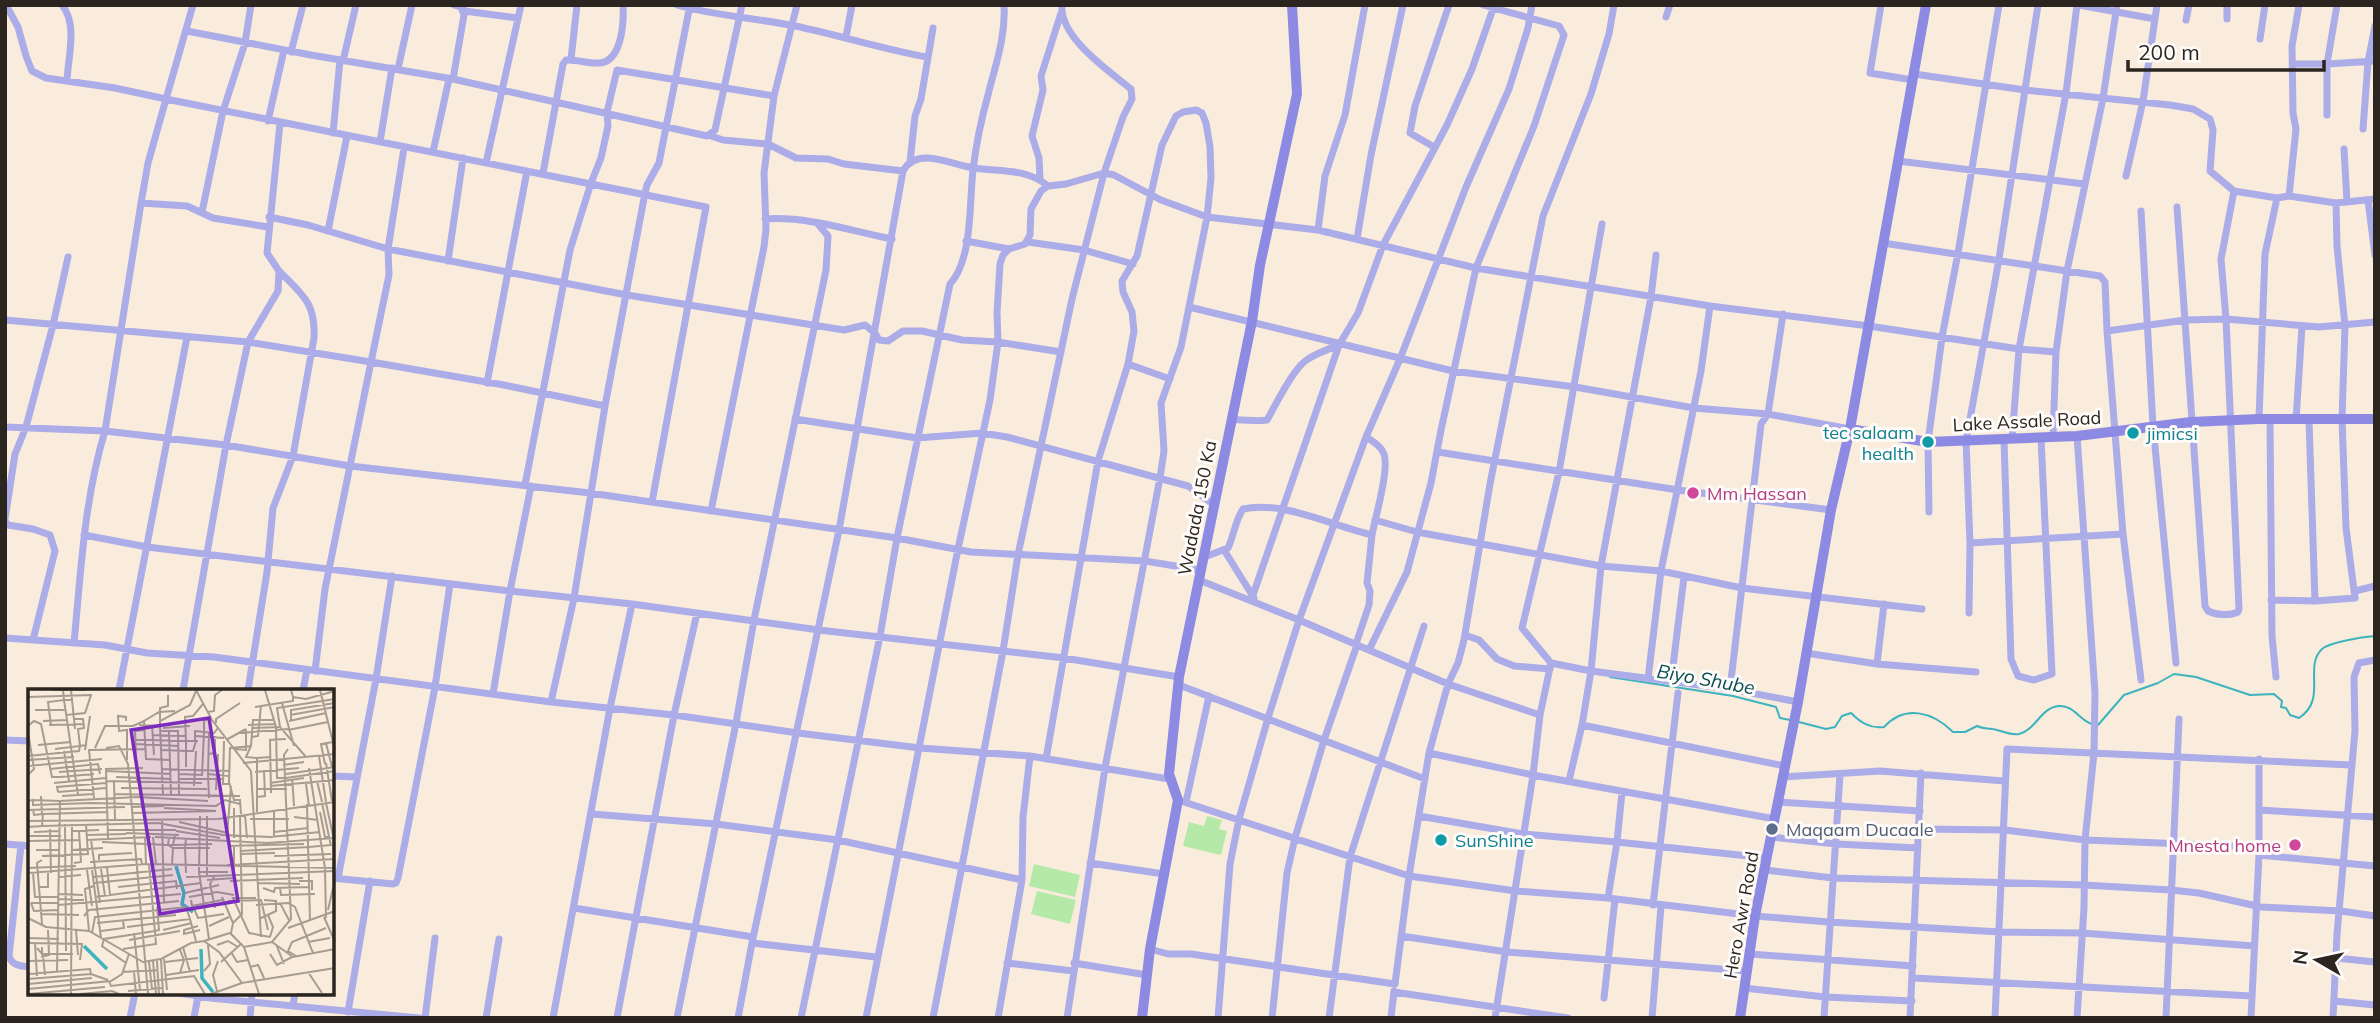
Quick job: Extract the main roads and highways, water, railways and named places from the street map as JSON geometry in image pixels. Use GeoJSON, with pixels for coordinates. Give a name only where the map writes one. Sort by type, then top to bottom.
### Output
{"type":"FeatureCollection","features":[{"type":"Feature","properties":{"kind":"waterway","name":"Biyo Shube"},"geometry":{"type":"LineString","coordinates":[[2098,725],[2124,695],[2158,683],[2174,674],[2196,677],[2250,695],[2274,694],[2282,701],[2281,707],[2286,708],[2290,715],[2299,718],[2312,702],[2314,665],[2322,649],[2339,642],[2375,636]]}},
{"type":"Feature","properties":{"kind":"waterway","name":"Biyo Shube"},"geometry":{"type":"LineString","coordinates":[[1610,677],[1733,696],[1776,707],[1780,718],[1790,720]]}},
{"type":"Feature","properties":{"kind":"waterway","name":"Biyo Shube"},"geometry":{"type":"LineString","coordinates":[[1799,722],[1826,729],[1835,727],[1842,716],[1851,713],[1866,724],[1884,727],[1901,715],[1919,713],[1937,720],[1953,732],[1965,732],[1977,726],[2019,734],[2030,728],[2048,710],[2064,706],[2092,724]]}},
{"type":"Feature","properties":{"kind":"place","name":"jimicsi"},"geometry":{"type":"Point","coordinates":[2133,433]}},
{"type":"Feature","properties":{"kind":"place","name":"tec salaam health"},"geometry":{"type":"Point","coordinates":[1928,442]}},
{"type":"Feature","properties":{"kind":"place","name":"Mm Hassan"},"geometry":{"type":"Point","coordinates":[1693,493]}},
{"type":"Feature","properties":{"kind":"place","name":"Maqaam Ducaale"},"geometry":{"type":"Point","coordinates":[1772,829]}},
{"type":"Feature","properties":{"kind":"place","name":"SunShine"},"geometry":{"type":"Point","coordinates":[1441,840]}},
{"type":"Feature","properties":{"kind":"place","name":"Mnesta home"},"geometry":{"type":"Point","coordinates":[2295,845]}}]}
